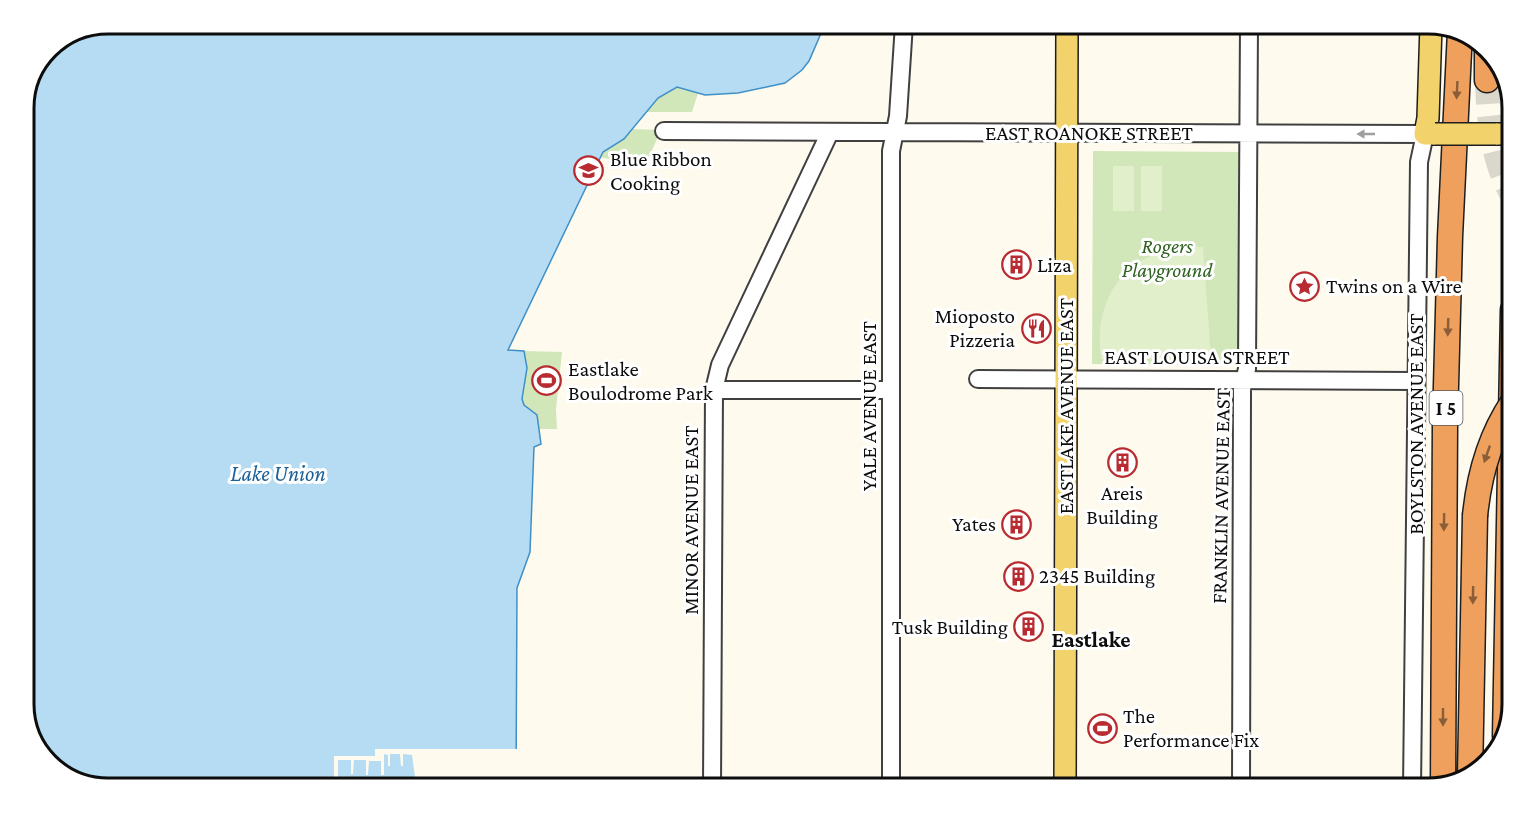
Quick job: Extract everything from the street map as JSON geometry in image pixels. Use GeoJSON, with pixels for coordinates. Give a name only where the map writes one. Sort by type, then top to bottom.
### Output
{"type":"FeatureCollection","features":[{"type":"Feature","properties":{"kind":"highway","name":"I 5"},"geometry":{"type":"LineString","coordinates":[[1443,777],[1445,423],[1460,41]]}},
{"type":"Feature","properties":{"kind":"highway"},"geometry":{"type":"LineString","coordinates":[[1487,64],[1487,80]]}},
{"type":"Feature","properties":{"kind":"highway"},"geometry":{"type":"LineString","coordinates":[[1470,765],[1477,493],[1489,449],[1502,421]]}},
{"type":"Feature","properties":{"kind":"main road","name":"EASTLAKE AVENUE EAST"},"geometry":{"type":"LineString","coordinates":[[1065,778],[1067,34]]}},
{"type":"Feature","properties":{"kind":"main road","name":"BOYLSTON AVENUE EAST"},"geometry":{"type":"LineString","coordinates":[[1430,134],[1428,118],[1431,34]]}},
{"type":"Feature","properties":{"kind":"main road","name":"EAST ROANOKE STREET"},"geometry":{"type":"LineString","coordinates":[[1430,134],[1502,134]]}},
{"type":"Feature","properties":{"kind":"street","name":"YALE AVENUE EAST"},"geometry":{"type":"LineString","coordinates":[[891,778],[891,151],[898,116],[903,34]]}},
{"type":"Feature","properties":{"kind":"street","name":"FRANKLIN AVENUE EAST"},"geometry":{"type":"LineString","coordinates":[[1241,778],[1242,389],[1247,369],[1249,34]]}},
{"type":"Feature","properties":{"kind":"street","name":"EAST ROANOKE STREET"},"geometry":{"type":"LineString","coordinates":[[664,132],[1430,134]]}},
{"type":"Feature","properties":{"kind":"street","name":"MINOR AVENUE EAST"},"geometry":{"type":"LineString","coordinates":[[712,778],[714,390],[720,365],[830,132]]}},
{"type":"Feature","properties":{"kind":"street","name":"BOYLSTON AVENUE EAST"},"geometry":{"type":"LineString","coordinates":[[1412,778],[1419,162],[1430,134]]}},
{"type":"Feature","properties":{"kind":"street","name":"EAST LOUISA STREET"},"geometry":{"type":"LineString","coordinates":[[978,379],[1416,381]]}},
{"type":"Feature","properties":{"kind":"street"},"geometry":{"type":"LineString","coordinates":[[714,390],[891,390]]}},
{"type":"Feature","properties":{"kind":"green space"},"geometry":{"type":"Polygon","coordinates":[[[677,87],[698,93],[692,112],[646,112],[658,98],[677,87]]]}},
{"type":"Feature","properties":{"kind":"green space"},"geometry":{"type":"Polygon","coordinates":[[[632,129],[661,130],[645,166],[599,157],[624,137],[632,129]]]}},
{"type":"Feature","properties":{"kind":"green space","name":"Rogers Playground"},"geometry":{"type":"Polygon","coordinates":[[[1093,151],[1243,152],[1242,365],[1092,364],[1093,151]]]}},
{"type":"Feature","properties":{"kind":"green space"},"geometry":{"type":"Polygon","coordinates":[[[1113,166],[1134,166],[1134,211],[1113,211],[1113,166]]]}},
{"type":"Feature","properties":{"kind":"green space"},"geometry":{"type":"Polygon","coordinates":[[[1141,166],[1162,166],[1162,211],[1141,211],[1141,166]]]}},
{"type":"Feature","properties":{"kind":"green space"},"geometry":{"type":"Polygon","coordinates":[[[1185,246],[1203,247],[1211,359],[1101,359],[1102,317],[1117,283],[1145,259],[1185,246]]]}},
{"type":"Feature","properties":{"kind":"green space"},"geometry":{"type":"Polygon","coordinates":[[[524,351],[562,352],[556,409],[557,429],[539,429],[537,415],[524,405],[522,399],[527,368],[524,351]]]}},
{"type":"Feature","properties":{"kind":"water","name":"Lake Union"},"geometry":{"type":"Polygon","coordinates":[[[109,34],[821,34],[809,61],[802,70],[785,83],[738,93],[705,95],[677,87],[658,98],[624,139],[603,152],[508,350],[524,351],[527,368],[522,399],[524,405],[537,415],[541,444],[534,447],[530,552],[517,588],[516,778],[99,778],[76,771],[53,753],[38,728],[35,709],[35,104],[42,76],[60,53],[80,40],[109,34]]]}},
{"type":"Feature","properties":{"kind":"pier"},"geometry":{"type":"Polygon","coordinates":[[[375,749],[519,749],[518,778],[402,778],[415,777],[412,755],[403,754],[403,766],[401,766],[400,754],[390,754],[390,766],[388,766],[388,755],[384,754],[384,775],[381,775],[381,761],[369,761],[368,775],[366,775],[366,760],[354,760],[353,774],[351,774],[351,760],[338,760],[338,778],[334,778],[334,756],[375,756],[375,749]]]}},
{"type":"Feature","properties":{"kind":"tunnel"},"geometry":{"type":"LineString","coordinates":[[1487,80],[1493,140],[1502,174]]}},
{"type":"Feature","properties":{"kind":"place","name":"Blue Ribbon Cooking"},"geometry":{"type":"Point","coordinates":[589,171]}},
{"type":"Feature","properties":{"kind":"place","name":"Liza"},"geometry":{"type":"Point","coordinates":[1016,265]}},
{"type":"Feature","properties":{"kind":"place","name":"Twins on a Wire"},"geometry":{"type":"Point","coordinates":[1305,286]}},
{"type":"Feature","properties":{"kind":"place","name":"Mioposto Pizzeria"},"geometry":{"type":"Point","coordinates":[1036,328]}},
{"type":"Feature","properties":{"kind":"place","name":"Eastlake Boulodrome Park"},"geometry":{"type":"Point","coordinates":[547,381]}},
{"type":"Feature","properties":{"kind":"place","name":"Areis Building"},"geometry":{"type":"Point","coordinates":[1122,462]}},
{"type":"Feature","properties":{"kind":"place","name":"Yates"},"geometry":{"type":"Point","coordinates":[1017,524]}},
{"type":"Feature","properties":{"kind":"place","name":"2345 Building"},"geometry":{"type":"Point","coordinates":[1018,576]}},
{"type":"Feature","properties":{"kind":"place","name":"Tusk Building"},"geometry":{"type":"Point","coordinates":[1029,627]}},
{"type":"Feature","properties":{"kind":"place","name":"The Performance Fix"},"geometry":{"type":"Point","coordinates":[1102,728]}},
{"type":"Feature","properties":{"kind":"district","name":"Eastlake"},"geometry":{"type":"Point","coordinates":[1091,639]}}]}
